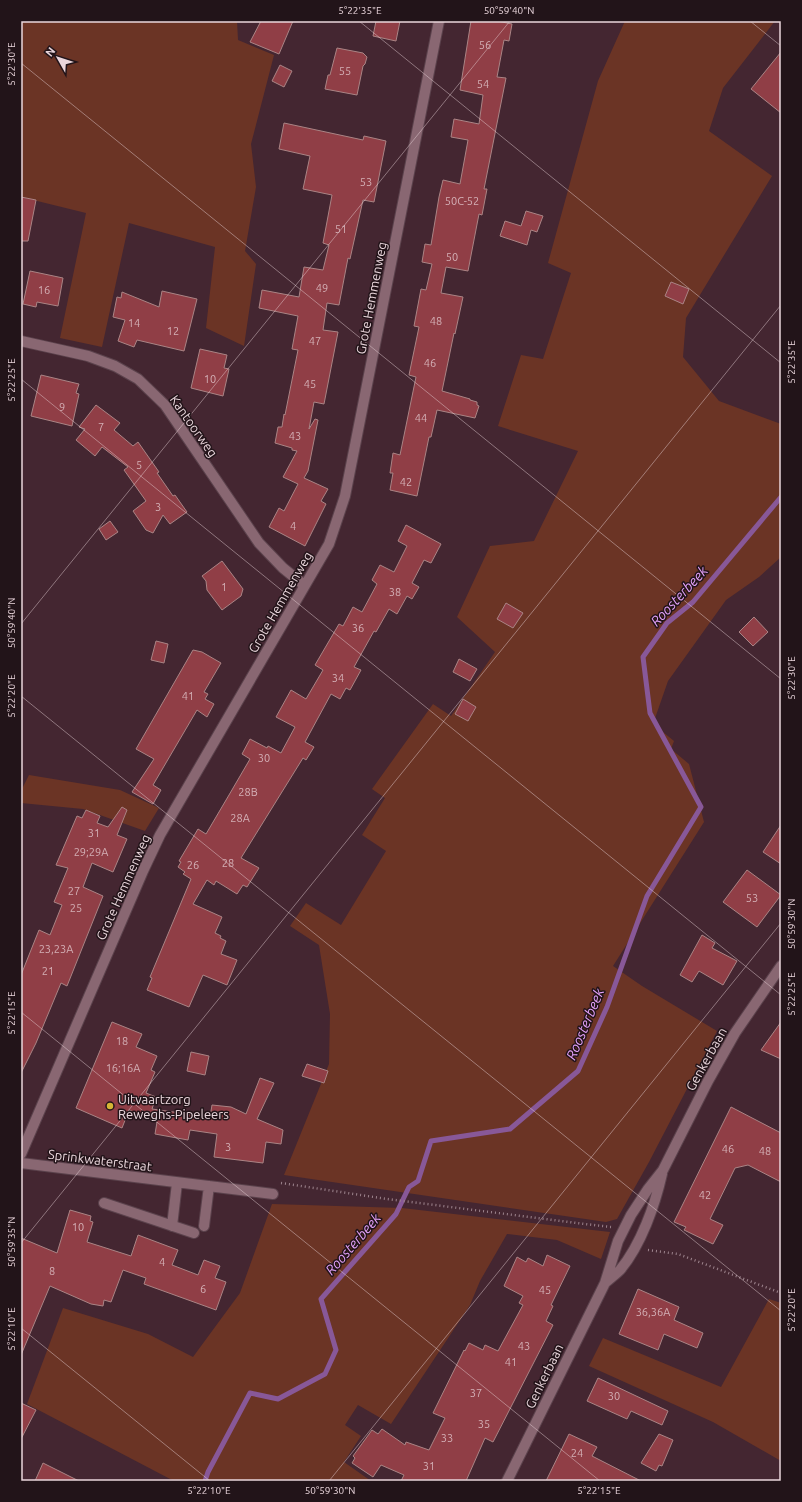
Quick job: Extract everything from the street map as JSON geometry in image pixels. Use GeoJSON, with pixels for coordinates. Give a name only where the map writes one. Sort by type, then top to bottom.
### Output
{"type":"FeatureCollection","features":[{"type":"Feature","properties":{"kind":"street","name":"Grote Hemmenweg"},"geometry":{"type":"LineString","coordinates":[[21,1154],[143,871],[160,835],[329,544],[345,496],[439,21]]}},
{"type":"Feature","properties":{"kind":"street","name":"Kantoorweg"},"geometry":{"type":"LineString","coordinates":[[21,341],[88,356],[115,366],[138,379],[165,405],[259,543],[283,568],[304,585]]}},
{"type":"Feature","properties":{"kind":"street","name":"Genkerbaan"},"geometry":{"type":"LineString","coordinates":[[507,1481],[605,1283],[618,1241],[648,1189],[663,1170],[708,1081],[735,1033],[781,966]]}},
{"type":"Feature","properties":{"kind":"street","name":"Sprinkwaterstraat"},"geometry":{"type":"LineString","coordinates":[[21,1163],[273,1194]]}},
{"type":"Feature","properties":{"kind":"street","name":"Genkerbaan"},"geometry":{"type":"LineString","coordinates":[[605,1283],[620,1270],[638,1240],[659,1188],[663,1170]]}},
{"type":"Feature","properties":{"kind":"street"},"geometry":{"type":"LineString","coordinates":[[172,1226],[177,1182]]}},
{"type":"Feature","properties":{"kind":"street"},"geometry":{"type":"LineString","coordinates":[[204,1226],[209,1186]]}},
{"type":"Feature","properties":{"kind":"street"},"geometry":{"type":"LineString","coordinates":[[104,1204],[194,1233]]}},
{"type":"Feature","properties":{"kind":"path"},"geometry":{"type":"LineString","coordinates":[[387,1199],[615,1227]]}},
{"type":"Feature","properties":{"kind":"path"},"geometry":{"type":"LineString","coordinates":[[646,1250],[678,1254],[781,1293]]}},
{"type":"Feature","properties":{"kind":"shaded area"},"geometry":{"type":"Polygon","coordinates":[[[21,21],[237,21],[238,40],[274,55],[251,144],[256,187],[245,251],[256,264],[244,346],[206,328],[215,247],[129,223],[102,347],[60,338],[86,213],[21,197],[21,21]]]}},
{"type":"Feature","properties":{"kind":"shaded area"},"geometry":{"type":"Polygon","coordinates":[[[625,21],[775,21],[723,88],[709,131],[772,176],[686,318],[683,357],[719,401],[781,424],[781,557],[759,577],[726,600],[668,681],[653,724],[674,741],[671,749],[689,764],[704,822],[613,966],[642,986],[717,1031],[649,1162],[617,1219],[606,1222],[284,1175],[329,1064],[330,1014],[319,945],[290,926],[306,903],[341,925],[386,851],[362,835],[385,798],[372,789],[433,704],[451,716],[495,652],[457,617],[490,546],[534,541],[578,451],[498,426],[521,355],[543,359],[571,273],[548,263],[598,81],[625,21]]]}},
{"type":"Feature","properties":{"kind":"shaded area"},"geometry":{"type":"Polygon","coordinates":[[[29,775],[120,790],[159,808],[145,831],[83,809],[21,803],[21,791],[29,775]]]}},
{"type":"Feature","properties":{"kind":"shaded area"},"geometry":{"type":"Polygon","coordinates":[[[272,1204],[402,1208],[610,1232],[601,1259],[557,1240],[507,1234],[480,1281],[470,1305],[391,1424],[358,1405],[345,1425],[361,1436],[344,1462],[371,1481],[174,1481],[27,1404],[63,1308],[148,1334],[193,1357],[240,1293],[272,1204]]]}},
{"type":"Feature","properties":{"kind":"shaded area"},"geometry":{"type":"Polygon","coordinates":[[[769,1299],[781,1303],[781,1461],[713,1422],[589,1366],[603,1338],[721,1387],[769,1299]]]}},
{"type":"Feature","properties":{"kind":"building"},"geometry":{"type":"Polygon","coordinates":[[[261,21],[293,21],[279,54],[250,42],[261,21]]]}},
{"type":"Feature","properties":{"kind":"building"},"geometry":{"type":"Polygon","coordinates":[[[376,21],[400,21],[396,41],[373,36],[376,21]]]}},
{"type":"Feature","properties":{"kind":"building"},"geometry":{"type":"Polygon","coordinates":[[[471,21],[497,21],[512,24],[509,41],[504,40],[497,77],[506,78],[484,189],[487,189],[482,215],[479,214],[468,271],[446,267],[441,293],[463,297],[442,391],[470,399],[477,402],[477,405],[479,406],[475,418],[437,410],[431,437],[429,437],[417,496],[390,490],[393,473],[390,473],[393,453],[400,455],[416,377],[409,375],[419,327],[414,326],[421,289],[426,290],[432,264],[422,262],[425,244],[431,245],[443,180],[460,184],[468,140],[451,137],[454,119],[479,124],[483,95],[460,90],[471,21]]]}},
{"type":"Feature","properties":{"kind":"building"},"geometry":{"type":"Polygon","coordinates":[[[337,48],[363,53],[367,57],[363,66],[357,95],[325,89],[337,48]]]}},
{"type":"Feature","properties":{"kind":"building"},"geometry":{"type":"Polygon","coordinates":[[[781,52],[781,113],[751,89],[781,52]]]}},
{"type":"Feature","properties":{"kind":"building"},"geometry":{"type":"Polygon","coordinates":[[[280,65],[292,71],[284,87],[272,81],[280,65]]]}},
{"type":"Feature","properties":{"kind":"building"},"geometry":{"type":"Polygon","coordinates":[[[284,123],[363,140],[364,136],[386,141],[374,202],[363,200],[350,259],[348,258],[339,305],[327,303],[323,330],[338,332],[324,404],[314,402],[309,429],[315,419],[318,420],[308,471],[304,478],[328,489],[321,501],[326,504],[305,546],[269,527],[279,508],[284,511],[298,484],[283,477],[297,451],[275,443],[278,427],[282,427],[284,414],[285,415],[298,350],[292,349],[298,316],[259,308],[262,290],[299,297],[304,267],[323,270],[329,245],[323,243],[332,195],[303,189],[310,156],[279,149],[284,123]]]}},
{"type":"Feature","properties":{"kind":"building"},"geometry":{"type":"Polygon","coordinates":[[[21,197],[36,200],[28,241],[21,241],[21,197]]]}},
{"type":"Feature","properties":{"kind":"building"},"geometry":{"type":"Polygon","coordinates":[[[526,211],[543,216],[537,232],[531,230],[527,245],[500,236],[505,221],[521,226],[526,211]]]}},
{"type":"Feature","properties":{"kind":"building"},"geometry":{"type":"Polygon","coordinates":[[[30,271],[63,278],[58,306],[37,302],[36,307],[23,304],[30,271]]]}},
{"type":"Feature","properties":{"kind":"building"},"geometry":{"type":"Polygon","coordinates":[[[671,282],[689,289],[683,304],[665,296],[671,282]]]}},
{"type":"Feature","properties":{"kind":"building"},"geometry":{"type":"Polygon","coordinates":[[[162,291],[197,299],[184,351],[137,340],[134,347],[118,341],[125,320],[113,317],[117,297],[121,298],[122,292],[159,307],[162,291]]]}},
{"type":"Feature","properties":{"kind":"building"},"geometry":{"type":"Polygon","coordinates":[[[200,349],[227,355],[224,368],[229,369],[223,396],[191,388],[200,349]]]}},
{"type":"Feature","properties":{"kind":"building"},"geometry":{"type":"Polygon","coordinates":[[[41,375],[79,384],[76,393],[79,394],[72,426],[31,416],[41,375]]]}},
{"type":"Feature","properties":{"kind":"building"},"geometry":{"type":"Polygon","coordinates":[[[96,405],[120,423],[114,430],[133,446],[138,442],[159,472],[157,473],[173,496],[175,495],[187,512],[170,524],[163,515],[153,533],[146,530],[133,511],[146,501],[124,470],[128,467],[102,447],[95,456],[76,440],[85,429],[79,427],[96,405]]]}},
{"type":"Feature","properties":{"kind":"building"},"geometry":{"type":"Polygon","coordinates":[[[110,521],[118,532],[106,540],[99,529],[110,521]]]}},
{"type":"Feature","properties":{"kind":"building"},"geometry":{"type":"Polygon","coordinates":[[[406,525],[441,544],[431,563],[424,560],[412,583],[419,587],[412,599],[407,596],[397,614],[389,609],[376,632],[374,631],[354,667],[361,670],[350,690],[346,688],[340,699],[331,694],[305,742],[314,747],[306,760],[303,758],[241,858],[259,868],[247,887],[243,885],[237,894],[216,881],[214,885],[207,880],[193,904],[222,917],[215,933],[226,941],[221,954],[237,960],[227,985],[203,975],[189,1007],[147,990],[152,978],[150,977],[191,879],[183,874],[185,872],[178,867],[181,862],[179,861],[198,829],[206,834],[250,759],[242,754],[250,739],[267,748],[268,746],[281,753],[295,727],[276,717],[291,690],[306,699],[323,670],[315,665],[339,624],[343,626],[353,607],[362,612],[377,584],[372,580],[380,565],[394,572],[407,546],[398,541],[406,525]]]}},
{"type":"Feature","properties":{"kind":"building"},"geometry":{"type":"Polygon","coordinates":[[[222,561],[243,589],[241,596],[222,610],[207,590],[206,581],[202,576],[222,561]]]}},
{"type":"Feature","properties":{"kind":"building"},"geometry":{"type":"Polygon","coordinates":[[[506,603],[523,613],[513,628],[497,619],[506,603]]]}},
{"type":"Feature","properties":{"kind":"building"},"geometry":{"type":"Polygon","coordinates":[[[754,617],[768,632],[753,646],[739,632],[754,617]]]}},
{"type":"Feature","properties":{"kind":"building"},"geometry":{"type":"Polygon","coordinates":[[[156,641],[168,644],[164,663],[151,660],[156,641]]]}},
{"type":"Feature","properties":{"kind":"building"},"geometry":{"type":"Polygon","coordinates":[[[193,650],[202,652],[221,663],[204,692],[208,694],[205,699],[214,704],[207,717],[197,710],[153,785],[161,790],[153,804],[132,792],[154,759],[136,749],[193,650]]]}},
{"type":"Feature","properties":{"kind":"building"},"geometry":{"type":"Polygon","coordinates":[[[459,659],[477,669],[470,681],[453,672],[459,659]]]}},
{"type":"Feature","properties":{"kind":"building"},"geometry":{"type":"Polygon","coordinates":[[[463,699],[476,707],[468,721],[455,714],[463,699]]]}},
{"type":"Feature","properties":{"kind":"building"},"geometry":{"type":"Polygon","coordinates":[[[122,807],[127,810],[117,835],[127,839],[113,872],[92,863],[83,887],[103,896],[67,986],[61,983],[36,1043],[21,1073],[21,975],[39,930],[50,935],[62,905],[54,902],[68,868],[56,865],[77,816],[82,818],[86,810],[100,816],[97,823],[108,827],[122,807]]]}},
{"type":"Feature","properties":{"kind":"building"},"geometry":{"type":"Polygon","coordinates":[[[781,825],[781,864],[763,852],[781,825]]]}},
{"type":"Feature","properties":{"kind":"building"},"geometry":{"type":"Polygon","coordinates":[[[747,870],[781,895],[757,927],[723,902],[747,870]]]}},
{"type":"Feature","properties":{"kind":"building"},"geometry":{"type":"Polygon","coordinates":[[[702,935],[715,943],[712,948],[737,961],[723,985],[699,971],[692,982],[680,975],[702,935]]]}},
{"type":"Feature","properties":{"kind":"building"},"geometry":{"type":"Polygon","coordinates":[[[112,1022],[142,1034],[136,1047],[157,1056],[151,1070],[155,1072],[146,1093],[156,1097],[152,1109],[210,1117],[212,1105],[231,1107],[246,1114],[260,1078],[274,1083],[257,1119],[283,1130],[281,1144],[266,1142],[263,1163],[214,1157],[217,1134],[190,1130],[188,1140],[155,1134],[157,1122],[129,1110],[122,1128],[76,1108],[112,1022]]]}},
{"type":"Feature","properties":{"kind":"building"},"geometry":{"type":"Polygon","coordinates":[[[781,1022],[781,1059],[761,1050],[781,1022]]]}},
{"type":"Feature","properties":{"kind":"building"},"geometry":{"type":"Polygon","coordinates":[[[191,1052],[209,1056],[205,1075],[187,1071],[191,1052]]]}},
{"type":"Feature","properties":{"kind":"building"},"geometry":{"type":"Polygon","coordinates":[[[307,1064],[328,1071],[324,1083],[302,1076],[307,1064]]]}},
{"type":"Feature","properties":{"kind":"building"},"geometry":{"type":"Polygon","coordinates":[[[731,1107],[781,1133],[781,1182],[748,1165],[735,1168],[710,1219],[723,1225],[713,1244],[684,1230],[686,1227],[674,1222],[731,1107]]]}},
{"type":"Feature","properties":{"kind":"building"},"geometry":{"type":"Polygon","coordinates":[[[70,1210],[91,1216],[90,1221],[93,1222],[87,1242],[131,1256],[138,1235],[178,1250],[172,1265],[198,1275],[204,1260],[220,1266],[215,1278],[226,1282],[216,1310],[144,1284],[146,1278],[123,1270],[111,1302],[104,1300],[103,1306],[91,1304],[50,1286],[21,1355],[21,1238],[57,1253],[70,1210]]]}},
{"type":"Feature","properties":{"kind":"building"},"geometry":{"type":"Polygon","coordinates":[[[547,1255],[570,1266],[551,1305],[553,1306],[546,1321],[553,1325],[493,1442],[485,1438],[466,1481],[401,1481],[404,1475],[381,1465],[373,1477],[352,1463],[355,1458],[353,1456],[372,1430],[378,1434],[382,1429],[405,1445],[406,1442],[429,1450],[445,1418],[433,1413],[464,1350],[465,1351],[469,1343],[483,1350],[485,1345],[498,1351],[523,1305],[519,1303],[523,1296],[504,1286],[517,1257],[526,1262],[528,1258],[543,1266],[547,1255]]]}},
{"type":"Feature","properties":{"kind":"building"},"geometry":{"type":"Polygon","coordinates":[[[638,1289],[679,1307],[674,1320],[703,1333],[697,1348],[664,1334],[658,1350],[619,1334],[638,1289]]]}},
{"type":"Feature","properties":{"kind":"building"},"geometry":{"type":"Polygon","coordinates":[[[598,1378],[668,1411],[662,1425],[631,1411],[627,1419],[587,1401],[598,1378]]]}},
{"type":"Feature","properties":{"kind":"building"},"geometry":{"type":"Polygon","coordinates":[[[21,1403],[36,1410],[21,1439],[21,1403]]]}},
{"type":"Feature","properties":{"kind":"building"},"geometry":{"type":"Polygon","coordinates":[[[569,1434],[597,1447],[592,1456],[641,1481],[546,1481],[569,1434]]]}},
{"type":"Feature","properties":{"kind":"building"},"geometry":{"type":"Polygon","coordinates":[[[659,1434],[673,1440],[662,1466],[659,1465],[656,1471],[641,1463],[659,1434]]]}},
{"type":"Feature","properties":{"kind":"building"},"geometry":{"type":"Polygon","coordinates":[[[43,1463],[79,1481],[35,1481],[43,1463]]]}},
{"type":"Feature","properties":{"kind":"waterway","name":"Roosterbeek"},"geometry":{"type":"LineString","coordinates":[[205,1481],[208,1472],[250,1393],[278,1399],[325,1374],[336,1350],[321,1299],[396,1214],[409,1187],[418,1181],[431,1141],[510,1129],[578,1071],[607,1007],[647,896],[701,807],[650,713],[643,657],[667,623],[693,602],[781,497]]}},
{"type":"Feature","properties":{"kind":"place","name":"Uitvaartzorg Reweghs-Pipeleers"},"geometry":{"type":"Point","coordinates":[110,1106]}}]}
